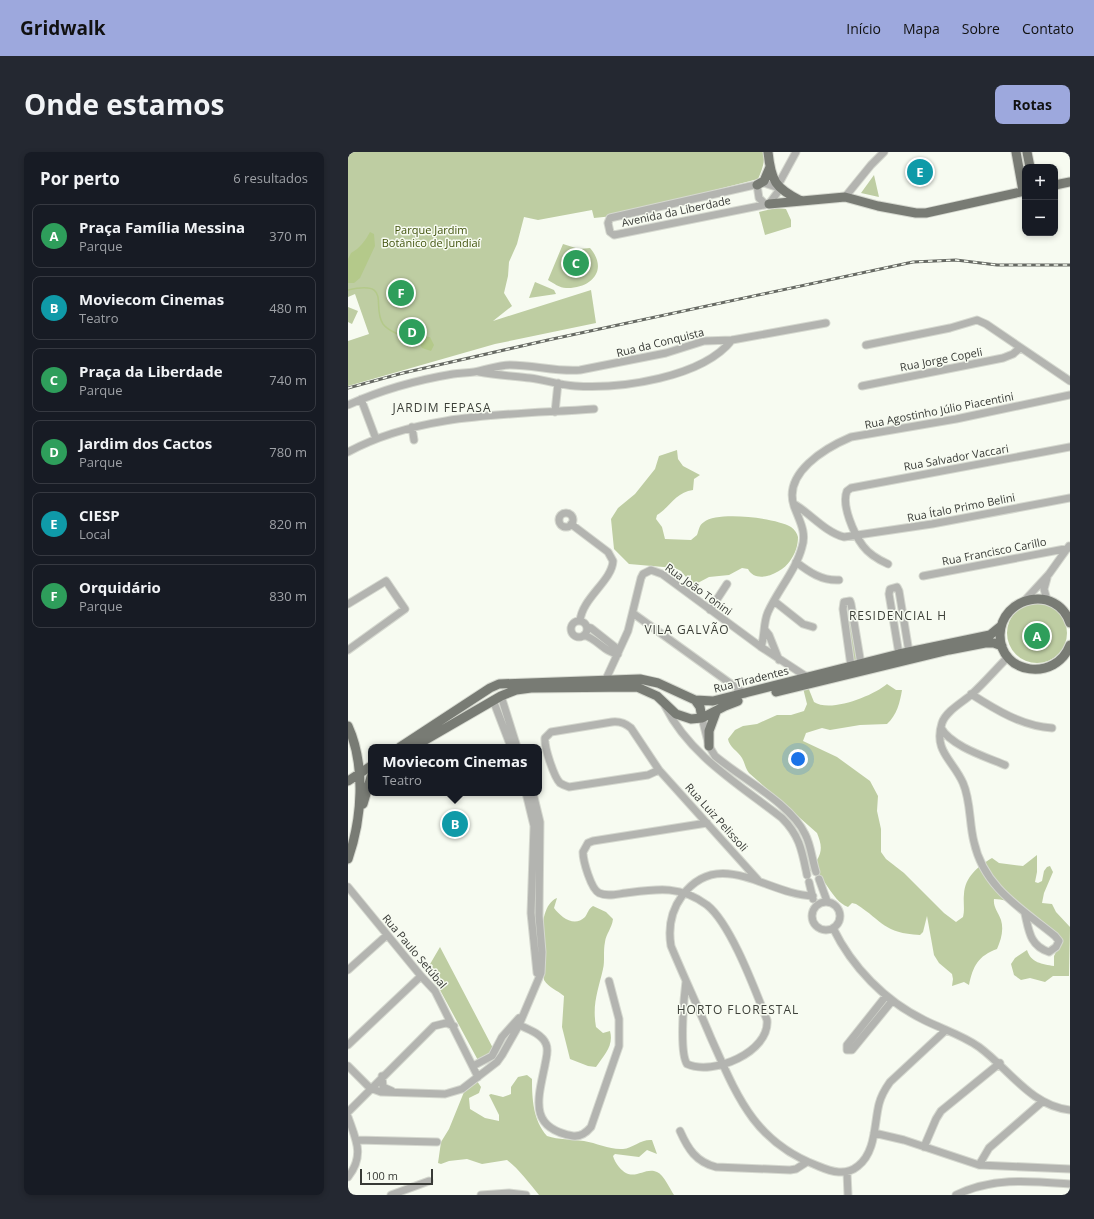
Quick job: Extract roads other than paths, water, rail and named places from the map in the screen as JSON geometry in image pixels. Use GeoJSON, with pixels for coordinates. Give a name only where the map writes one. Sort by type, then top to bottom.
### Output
{"type":"FeatureCollection","features":[{"type":"Feature","properties":{"kind":"main road"},"geometry":{"type":"LineString","coordinates":[[768,152],[770,167],[779,187],[801,201]]}},
{"type":"Feature","properties":{"kind":"main road"},"geometry":{"type":"LineString","coordinates":[[1016,152],[1022,181]]}},
{"type":"Feature","properties":{"kind":"main road"},"geometry":{"type":"LineString","coordinates":[[1027,152],[1029,164]]}},
{"type":"Feature","properties":{"kind":"main road"},"geometry":{"type":"LineString","coordinates":[[758,185],[764,181],[770,167]]}},
{"type":"Feature","properties":{"kind":"main road"},"geometry":{"type":"LineString","coordinates":[[1058,184],[1070,182]]}},
{"type":"Feature","properties":{"kind":"main road"},"geometry":{"type":"LineString","coordinates":[[767,204],[845,197],[878,206],[916,213],[926,213],[1022,191]]}},
{"type":"Feature","properties":{"kind":"main road"},"geometry":{"type":"LineString","coordinates":[[1069,617],[1061,609],[1047,600],[1036,598],[1025,600],[1010,610],[1001,626],[1000,636],[1002,646],[1008,657],[1022,667],[1039,670],[1050,667],[1060,661],[1070,645]]}},
{"type":"Feature","properties":{"kind":"main road","name":"Rua Tiradentes"},"geometry":{"type":"LineString","coordinates":[[418,744],[469,716],[507,683],[606,679],[648,680],[695,700],[713,701],[899,654],[990,635],[1001,626]]}},
{"type":"Feature","properties":{"kind":"main road","name":"Rua Tiradentes"},"geometry":{"type":"LineString","coordinates":[[405,744],[476,698],[516,690],[531,688],[631,686],[650,692],[681,716],[690,719],[702,718],[734,702],[949,650],[985,643],[994,643],[1002,646]]}},
{"type":"Feature","properties":{"kind":"main road"},"geometry":{"type":"LineString","coordinates":[[664,704],[668,695],[682,695]]}},
{"type":"Feature","properties":{"kind":"main road"},"geometry":{"type":"LineString","coordinates":[[469,716],[482,704],[482,700],[476,698]]}},
{"type":"Feature","properties":{"kind":"main road"},"geometry":{"type":"LineString","coordinates":[[695,700],[700,706],[702,718]]}},
{"type":"Feature","properties":{"kind":"main road"},"geometry":{"type":"LineString","coordinates":[[708,746],[709,731],[716,712]]}},
{"type":"Feature","properties":{"kind":"main road"},"geometry":{"type":"LineString","coordinates":[[348,726],[357,752],[354,777],[358,818]]}},
{"type":"Feature","properties":{"kind":"main road"},"geometry":{"type":"LineString","coordinates":[[354,777],[368,768]]}},
{"type":"Feature","properties":{"kind":"main road"},"geometry":{"type":"LineString","coordinates":[[348,859],[355,838],[358,818],[368,786]]}},
{"type":"Feature","properties":{"kind":"street"},"geometry":{"type":"LineString","coordinates":[[779,187],[767,184],[758,185],[759,198],[767,204],[779,187],[796,152]]}},
{"type":"Feature","properties":{"kind":"street"},"geometry":{"type":"LineString","coordinates":[[845,197],[871,165],[884,152]]}},
{"type":"Feature","properties":{"kind":"street","name":"Avenida da Liberdade"},"geometry":{"type":"LineString","coordinates":[[758,185],[610,218],[608,223],[610,232],[614,235],[767,204]]}},
{"type":"Feature","properties":{"kind":"street"},"geometry":{"type":"LineString","coordinates":[[866,345],[950,328],[977,320],[986,324],[1070,382]]}},
{"type":"Feature","properties":{"kind":"street","name":"Rua da Conquista"},"geometry":{"type":"LineString","coordinates":[[474,372],[493,366],[508,365],[544,367],[567,371],[580,370],[666,353],[704,341],[732,340],[826,323]]}},
{"type":"Feature","properties":{"kind":"street"},"geometry":{"type":"LineString","coordinates":[[348,405],[361,399],[431,378],[474,372],[530,378],[574,386],[608,386],[683,371],[717,355],[732,340]]}},
{"type":"Feature","properties":{"kind":"street","name":"Rua Jorge Copeli"},"geometry":{"type":"LineString","coordinates":[[862,386],[1003,358],[1013,354],[1020,348]]}},
{"type":"Feature","properties":{"kind":"street"},"geometry":{"type":"LineString","coordinates":[[555,412],[558,383]]}},
{"type":"Feature","properties":{"kind":"street","name":"Rua Agostinho Júlio Piacentini"},"geometry":{"type":"LineString","coordinates":[[761,648],[765,630],[765,619],[796,562],[804,541],[803,532],[792,493],[797,477],[802,470],[816,458],[837,443],[851,437],[956,419],[1070,395]]}},
{"type":"Feature","properties":{"kind":"street"},"geometry":{"type":"LineString","coordinates":[[361,399],[376,439]]}},
{"type":"Feature","properties":{"kind":"street"},"geometry":{"type":"LineString","coordinates":[[348,452],[376,439],[412,427],[450,420],[594,409]]}},
{"type":"Feature","properties":{"kind":"street"},"geometry":{"type":"LineString","coordinates":[[412,427],[414,440]]}},
{"type":"Feature","properties":{"kind":"street","name":"Rua Salvador Vaccari"},"geometry":{"type":"LineString","coordinates":[[857,536],[844,502],[847,492],[859,486],[1070,447]]}},
{"type":"Feature","properties":{"kind":"street","name":"Rua Ítalo Primo Belini"},"geometry":{"type":"LineString","coordinates":[[794,504],[832,532],[844,537],[932,524],[1070,498]]}},
{"type":"Feature","properties":{"kind":"street"},"geometry":{"type":"LineString","coordinates":[[571,524],[608,552],[613,561],[611,569],[583,608],[580,620]]}},
{"type":"Feature","properties":{"kind":"street"},"geometry":{"type":"LineString","coordinates":[[857,536],[864,547],[880,561],[888,564]]}},
{"type":"Feature","properties":{"kind":"street"},"geometry":{"type":"LineString","coordinates":[[1025,600],[1049,574],[1069,547]]}},
{"type":"Feature","properties":{"kind":"street","name":"Rua Francisco Carillo"},"geometry":{"type":"LineString","coordinates":[[923,576],[1069,547]]}},
{"type":"Feature","properties":{"kind":"street"},"geometry":{"type":"LineString","coordinates":[[796,562],[829,581],[839,580]]}},
{"type":"Feature","properties":{"kind":"street","name":"Rua João Tonini"},"geometry":{"type":"LineString","coordinates":[[606,679],[634,614],[641,578],[650,570],[662,574],[761,648],[791,669],[807,677]]}},
{"type":"Feature","properties":{"kind":"street"},"geometry":{"type":"LineString","coordinates":[[1047,600],[1044,585],[1049,574]]}},
{"type":"Feature","properties":{"kind":"street"},"geometry":{"type":"LineString","coordinates":[[348,604],[386,581],[405,609],[348,650]]}},
{"type":"Feature","properties":{"kind":"street"},"geometry":{"type":"LineString","coordinates":[[710,610],[727,584]]}},
{"type":"Feature","properties":{"kind":"street"},"geometry":{"type":"LineString","coordinates":[[899,654],[889,594],[890,589],[897,587],[899,591],[909,652]]}},
{"type":"Feature","properties":{"kind":"street"},"geometry":{"type":"LineString","coordinates":[[851,666],[843,609],[844,602],[846,600],[850,601],[851,604],[861,664]]}},
{"type":"Feature","properties":{"kind":"street"},"geometry":{"type":"LineString","coordinates":[[774,602],[803,624],[813,627]]}},
{"type":"Feature","properties":{"kind":"street"},"geometry":{"type":"LineString","coordinates":[[634,614],[745,694]]}},
{"type":"Feature","properties":{"kind":"street"},"geometry":{"type":"LineString","coordinates":[[580,620],[615,647],[618,654]]}},
{"type":"Feature","properties":{"kind":"street"},"geometry":{"type":"LineString","coordinates":[[580,620],[571,624],[570,632],[577,638],[584,635],[596,640],[613,653],[618,654]]}},
{"type":"Feature","properties":{"kind":"street"},"geometry":{"type":"LineString","coordinates":[[584,635],[587,626]]}},
{"type":"Feature","properties":{"kind":"street"},"geometry":{"type":"LineString","coordinates":[[765,630],[769,635],[779,660]]}},
{"type":"Feature","properties":{"kind":"street"},"geometry":{"type":"LineString","coordinates":[[1008,657],[971,694],[944,718],[939,734],[940,744],[967,791],[974,843],[980,861],[997,887],[1011,903],[1051,933],[1059,941],[1053,950],[1049,952],[1034,944],[1025,914]]}},
{"type":"Feature","properties":{"kind":"street"},"geometry":{"type":"LineString","coordinates":[[791,669],[791,682]]}},
{"type":"Feature","properties":{"kind":"street"},"geometry":{"type":"LineString","coordinates":[[496,694],[510,744]]}},
{"type":"Feature","properties":{"kind":"street"},"geometry":{"type":"LineString","coordinates":[[496,694],[516,744]]}},
{"type":"Feature","properties":{"kind":"street"},"geometry":{"type":"LineString","coordinates":[[971,694],[1013,718],[1030,725],[1052,728]]}},
{"type":"Feature","properties":{"kind":"street"},"geometry":{"type":"LineString","coordinates":[[664,704],[677,727],[695,749],[782,818],[791,827],[799,839],[808,878],[812,896],[812,920],[815,926],[820,930],[833,928],[839,922],[840,912],[835,905],[827,901],[817,875],[806,834],[797,821],[786,810],[718,758],[708,746],[702,718]]}},
{"type":"Feature","properties":{"kind":"street","name":"Rua Luiz Pelissoli"},"geometry":{"type":"LineString","coordinates":[[659,770],[648,775],[569,787],[564,786],[558,781],[546,749],[545,738],[551,732],[619,721],[631,728],[659,770],[758,880]]}},
{"type":"Feature","properties":{"kind":"street"},"geometry":{"type":"LineString","coordinates":[[941,728],[944,734],[973,752],[1004,765]]}},
{"type":"Feature","properties":{"kind":"street"},"geometry":{"type":"LineString","coordinates":[[695,749],[701,749],[708,746]]}},
{"type":"Feature","properties":{"kind":"street"},"geometry":{"type":"LineString","coordinates":[[527,796],[533,815],[534,826],[531,913],[537,964],[535,985]]}},
{"type":"Feature","properties":{"kind":"street"},"geometry":{"type":"LineString","coordinates":[[348,1066],[370,1088],[381,1092],[400,1094],[455,1092],[462,1090],[497,1062],[502,1055],[519,1025],[541,973],[542,962],[539,916],[541,832],[539,811],[534,796]]}},
{"type":"Feature","properties":{"kind":"street"},"geometry":{"type":"LineString","coordinates":[[533,815],[539,824],[541,832]]}},
{"type":"Feature","properties":{"kind":"street"},"geometry":{"type":"LineString","coordinates":[[686,981],[683,1004],[684,1060],[687,1064],[697,1067],[723,1065],[741,1057],[759,1042],[767,1030],[767,1020],[723,924],[707,906],[685,892],[650,890],[611,895],[600,894],[594,889],[583,852],[588,843],[593,841],[707,823]]}},
{"type":"Feature","properties":{"kind":"street"},"geometry":{"type":"LineString","coordinates":[[812,896],[790,893],[758,880],[738,874],[712,874],[699,881],[685,892],[674,910],[669,935],[671,946],[737,1095],[757,1124],[773,1141],[807,1162],[831,1171],[847,1172],[857,1167],[869,1152],[879,1104],[890,1082],[946,1030]]}},
{"type":"Feature","properties":{"kind":"street"},"geometry":{"type":"LineString","coordinates":[[531,891],[537,886],[540,879]]}},
{"type":"Feature","properties":{"kind":"street","name":"Rua Paulo Setúbal"},"geometry":{"type":"LineString","coordinates":[[348,887],[435,991],[454,1026],[478,1077]]}},
{"type":"Feature","properties":{"kind":"street"},"geometry":{"type":"LineString","coordinates":[[813,907],[827,901]]}},
{"type":"Feature","properties":{"kind":"street"},"geometry":{"type":"LineString","coordinates":[[833,928],[840,944],[853,961],[889,998],[923,1020],[977,1046],[1000,1063],[1042,1102],[1055,1108],[1070,1110]]}},
{"type":"Feature","properties":{"kind":"street"},"geometry":{"type":"LineString","coordinates":[[536,952],[540,933]]}},
{"type":"Feature","properties":{"kind":"street"},"geometry":{"type":"LineString","coordinates":[[348,970],[387,935]]}},
{"type":"Feature","properties":{"kind":"street"},"geometry":{"type":"LineString","coordinates":[[348,1045],[421,976]]}},
{"type":"Feature","properties":{"kind":"street"},"geometry":{"type":"LineString","coordinates":[[519,1025],[542,1038],[546,1044],[546,1057],[537,1101],[540,1115],[544,1122],[562,1133],[575,1136],[583,1135],[591,1127],[619,1046],[619,1019],[609,981]]}},
{"type":"Feature","properties":{"kind":"street"},"geometry":{"type":"LineString","coordinates":[[847,1045],[848,1050],[852,1050],[889,998]]}},
{"type":"Feature","properties":{"kind":"street"},"geometry":{"type":"LineString","coordinates":[[472,1066],[492,1056],[502,1037],[524,1013]]}},
{"type":"Feature","properties":{"kind":"street"},"geometry":{"type":"LineString","coordinates":[[348,1112],[382,1076],[434,1026],[446,1024],[454,1026]]}},
{"type":"Feature","properties":{"kind":"street"},"geometry":{"type":"LineString","coordinates":[[498,1045],[498,1052],[502,1055]]}},
{"type":"Feature","properties":{"kind":"street"},"geometry":{"type":"LineString","coordinates":[[924,1147],[941,1111],[1000,1063]]}},
{"type":"Feature","properties":{"kind":"street"},"geometry":{"type":"LineString","coordinates":[[382,1076],[382,1084],[385,1089],[400,1094]]}},
{"type":"Feature","properties":{"kind":"street"},"geometry":{"type":"LineString","coordinates":[[979,1165],[989,1148],[1042,1102]]}},
{"type":"Feature","properties":{"kind":"street"},"geometry":{"type":"LineString","coordinates":[[348,1117],[356,1140],[358,1160],[348,1177]]}},
{"type":"Feature","properties":{"kind":"street"},"geometry":{"type":"LineString","coordinates":[[680,1131],[693,1155],[707,1165],[716,1167],[790,1170],[802,1167],[807,1162]]}},
{"type":"Feature","properties":{"kind":"street"},"geometry":{"type":"LineString","coordinates":[[874,1133],[979,1165],[1070,1169]]}},
{"type":"Feature","properties":{"kind":"street"},"geometry":{"type":"LineString","coordinates":[[356,1140],[437,1142]]}},
{"type":"Feature","properties":{"kind":"street"},"geometry":{"type":"LineString","coordinates":[[847,1172],[848,1195]]}},
{"type":"Feature","properties":{"kind":"street"},"geometry":{"type":"LineString","coordinates":[[391,1195],[429,1181]]}},
{"type":"Feature","properties":{"kind":"street"},"geometry":{"type":"LineString","coordinates":[[956,1195],[971,1188],[1008,1181],[1070,1184]]}},
{"type":"Feature","properties":{"kind":"street"},"geometry":{"type":"LineString","coordinates":[[481,1195],[509,1193],[526,1195]]}},
{"type":"Feature","properties":{"kind":"waterway"},"geometry":{"type":"LineString","coordinates":[[348,290],[362,288],[371,289],[376,292],[378,296],[380,317],[383,324],[393,332],[413,340]]}},
{"type":"Feature","properties":{"kind":"railway"},"geometry":{"type":"LineString","coordinates":[[348,388],[403,373],[548,340],[913,262],[956,260],[997,265],[1070,265]]}},
{"type":"Feature","properties":{"kind":"place","name":"CIESP"},"geometry":{"type":"Point","coordinates":[920,172]}},
{"type":"Feature","properties":{"kind":"place","name":"Praça da Liberdade"},"geometry":{"type":"Point","coordinates":[576,263]}},
{"type":"Feature","properties":{"kind":"place","name":"Orquidário"},"geometry":{"type":"Point","coordinates":[401,293]}},
{"type":"Feature","properties":{"kind":"place","name":"Jardim dos Cactos"},"geometry":{"type":"Point","coordinates":[412,332]}},
{"type":"Feature","properties":{"kind":"place","name":"Praça Família Messina"},"geometry":{"type":"Point","coordinates":[1037,636]}},
{"type":"Feature","properties":{"kind":"place","name":"Moviecom Cinemas"},"geometry":{"type":"Point","coordinates":[455,824]}},
{"type":"Feature","properties":{"kind":"district","name":"JARDIM FEPASA"},"geometry":{"type":"Point","coordinates":[442,407]}},
{"type":"Feature","properties":{"kind":"district","name":"RESIDENCIAL H"},"geometry":{"type":"Point","coordinates":[898,615]}},
{"type":"Feature","properties":{"kind":"district","name":"VILA GALVÃO"},"geometry":{"type":"Point","coordinates":[687,629]}},
{"type":"Feature","properties":{"kind":"district","name":"HORTO FLORESTAL"},"geometry":{"type":"Point","coordinates":[738,1009]}},
{"type":"Feature","properties":{"kind":"park label","name":"Parque Jardim Botânico de Jundiaí"},"geometry":{"type":"Point","coordinates":[431,235]}}]}
